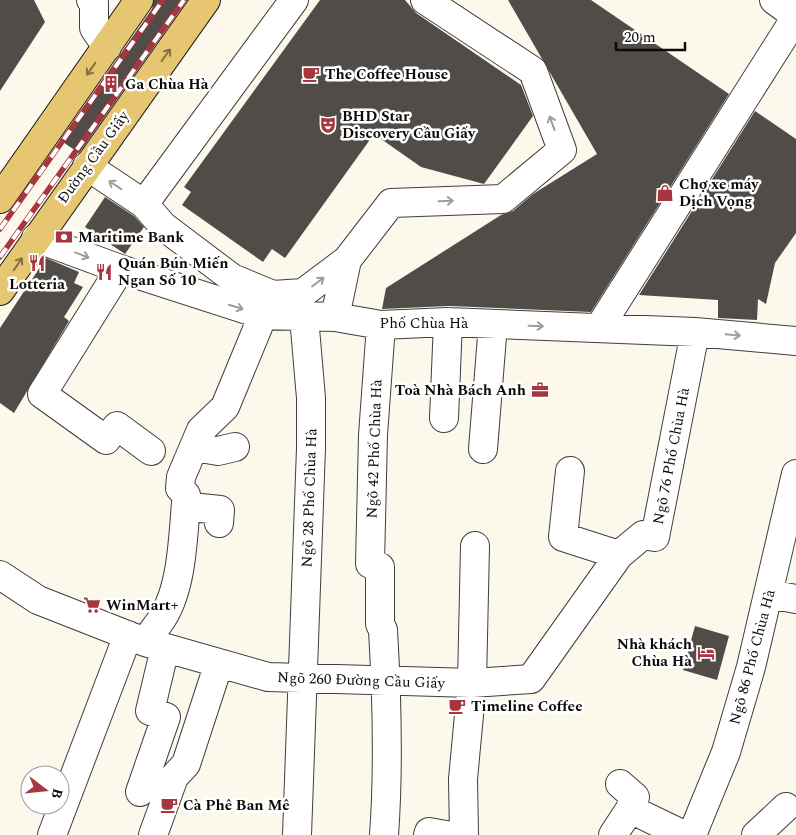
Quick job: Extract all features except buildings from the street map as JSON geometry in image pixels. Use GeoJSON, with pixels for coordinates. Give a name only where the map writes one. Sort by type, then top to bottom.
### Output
{"type":"FeatureCollection","features":[{"type":"Feature","properties":{"kind":"main road"},"geometry":{"type":"LineString","coordinates":[[0,199],[140,0]]}},
{"type":"Feature","properties":{"kind":"main road","name":"Đường Cầu Giấy"},"geometry":{"type":"LineString","coordinates":[[0,291],[206,0]]}},
{"type":"Feature","properties":{"kind":"street"},"geometry":{"type":"LineString","coordinates":[[91,0],[94,3],[94,28],[107,47]]}},
{"type":"Feature","properties":{"kind":"street"},"geometry":{"type":"LineString","coordinates":[[144,204],[294,0]]}},
{"type":"Feature","properties":{"kind":"street"},"geometry":{"type":"LineString","coordinates":[[599,328],[796,16],[774,0]]}},
{"type":"Feature","properties":{"kind":"street"},"geometry":{"type":"LineString","coordinates":[[87,166],[144,204],[163,226],[197,253],[241,283],[273,295],[303,293],[347,260],[391,203],[503,199],[562,150],[533,71],[440,2]]}},
{"type":"Feature","properties":{"kind":"street","name":"Phố Chùa Hà"},"geometry":{"type":"LineString","coordinates":[[36,238],[175,288],[263,315],[335,317],[381,325],[448,322],[695,332],[796,341]]}},
{"type":"Feature","properties":{"kind":"street"},"geometry":{"type":"LineString","coordinates":[[175,288],[197,253]]}},
{"type":"Feature","properties":{"kind":"street"},"geometry":{"type":"LineString","coordinates":[[335,317],[347,260]]}},
{"type":"Feature","properties":{"kind":"street"},"geometry":{"type":"LineString","coordinates":[[120,269],[42,394],[106,440],[117,426],[151,451]]}},
{"type":"Feature","properties":{"kind":"street"},"geometry":{"type":"LineString","coordinates":[[52,835],[146,642],[164,616],[171,601],[180,562],[186,503],[186,495],[180,488],[181,477],[201,430],[225,407],[263,315]]}},
{"type":"Feature","properties":{"kind":"street","name":"Ngõ 28 Phố Chùa Hà"},"geometry":{"type":"LineString","coordinates":[[297,835],[304,680],[311,398],[304,317]]}},
{"type":"Feature","properties":{"kind":"street"},"geometry":{"type":"LineString","coordinates":[[444,418],[448,322]]}},
{"type":"Feature","properties":{"kind":"street"},"geometry":{"type":"LineString","coordinates":[[483,449],[494,324]]}},
{"type":"Feature","properties":{"kind":"street","name":"Ngõ 42 Phố Chùa Hà"},"geometry":{"type":"LineString","coordinates":[[381,325],[373,435],[370,564],[380,567],[380,624],[383,630],[386,680]]}},
{"type":"Feature","properties":{"kind":"street","name":"Ngõ 76 Phố Chùa Hà"},"geometry":{"type":"LineString","coordinates":[[619,555],[643,535],[655,537],[695,332]]}},
{"type":"Feature","properties":{"kind":"street"},"geometry":{"type":"LineString","coordinates":[[194,447],[218,451],[235,447]]}},
{"type":"Feature","properties":{"kind":"street"},"geometry":{"type":"LineString","coordinates":[[570,471],[563,537],[619,555]]}},
{"type":"Feature","properties":{"kind":"street","name":"Ngõ 86 Phố Chùa Hà"},"geometry":{"type":"LineString","coordinates":[[692,835],[726,752],[751,668],[796,474]]}},
{"type":"Feature","properties":{"kind":"street"},"geometry":{"type":"LineString","coordinates":[[186,503],[191,507],[220,510],[219,523]]}},
{"type":"Feature","properties":{"kind":"street"},"geometry":{"type":"LineString","coordinates":[[464,835],[463,779],[472,683],[475,546]]}},
{"type":"Feature","properties":{"kind":"street","name":"Ngõ 260 Đường Cầu Giấy"},"geometry":{"type":"LineString","coordinates":[[0,575],[38,600],[146,642],[268,677],[304,680],[472,683],[531,679],[619,555]]}},
{"type":"Feature","properties":{"kind":"street"},"geometry":{"type":"LineString","coordinates":[[768,594],[796,600]]}},
{"type":"Feature","properties":{"kind":"street"},"geometry":{"type":"LineString","coordinates":[[146,642],[150,711],[166,717],[150,790],[154,835]]}},
{"type":"Feature","properties":{"kind":"street"},"geometry":{"type":"LineString","coordinates":[[150,790],[174,777],[186,764],[219,663]]}},
{"type":"Feature","properties":{"kind":"street"},"geometry":{"type":"LineString","coordinates":[[384,835],[387,796],[386,680]]}},
{"type":"Feature","properties":{"kind":"street"},"geometry":{"type":"LineString","coordinates":[[613,835],[630,809],[635,797],[620,784]]}},
{"type":"Feature","properties":{"kind":"street"},"geometry":{"type":"LineString","coordinates":[[756,835],[786,807]]}},
{"type":"Feature","properties":{"kind":"street"},"geometry":{"type":"LineString","coordinates":[[630,809],[684,835]]}},
{"type":"Feature","properties":{"kind":"street"},"geometry":{"type":"LineString","coordinates":[[428,835],[429,832],[446,835]]}},
{"type":"Feature","properties":{"kind":"railway"},"geometry":{"type":"LineString","coordinates":[[0,229],[163,0]]}},
{"type":"Feature","properties":{"kind":"railway"},"geometry":{"type":"LineString","coordinates":[[0,257],[184,0]]}},
{"type":"Feature","properties":{"kind":"place","name":"The Coffee House"},"geometry":{"type":"Point","coordinates":[311,74]}},
{"type":"Feature","properties":{"kind":"place","name":"Ga Chùa Hà"},"geometry":{"type":"Point","coordinates":[111,84]}},
{"type":"Feature","properties":{"kind":"place","name":"BHD Star Discovery Cầu Giấy"},"geometry":{"type":"Point","coordinates":[328,125]}},
{"type":"Feature","properties":{"kind":"place","name":"Chợ xe máy Dịch Vọng"},"geometry":{"type":"Point","coordinates":[665,193]}},
{"type":"Feature","properties":{"kind":"place","name":"Maritime Bank"},"geometry":{"type":"Point","coordinates":[64,237]}},
{"type":"Feature","properties":{"kind":"place","name":"Lotteria"},"geometry":{"type":"Point","coordinates":[37,263]}},
{"type":"Feature","properties":{"kind":"place","name":"Quán Bún Miến Ngan Số 10"},"geometry":{"type":"Point","coordinates":[104,272]}},
{"type":"Feature","properties":{"kind":"place","name":"Toà Nhà Bách Anh"},"geometry":{"type":"Point","coordinates":[540,390]}},
{"type":"Feature","properties":{"kind":"place","name":"WinMart+"},"geometry":{"type":"Point","coordinates":[92,605]}},
{"type":"Feature","properties":{"kind":"place","name":"Nhà khách Chùa Hà"},"geometry":{"type":"Point","coordinates":[706,653]}},
{"type":"Feature","properties":{"kind":"place","name":"Timeline Coffee"},"geometry":{"type":"Point","coordinates":[457,706]}},
{"type":"Feature","properties":{"kind":"place","name":"Cà Phê Ban Mê"},"geometry":{"type":"Point","coordinates":[169,805]}}]}
